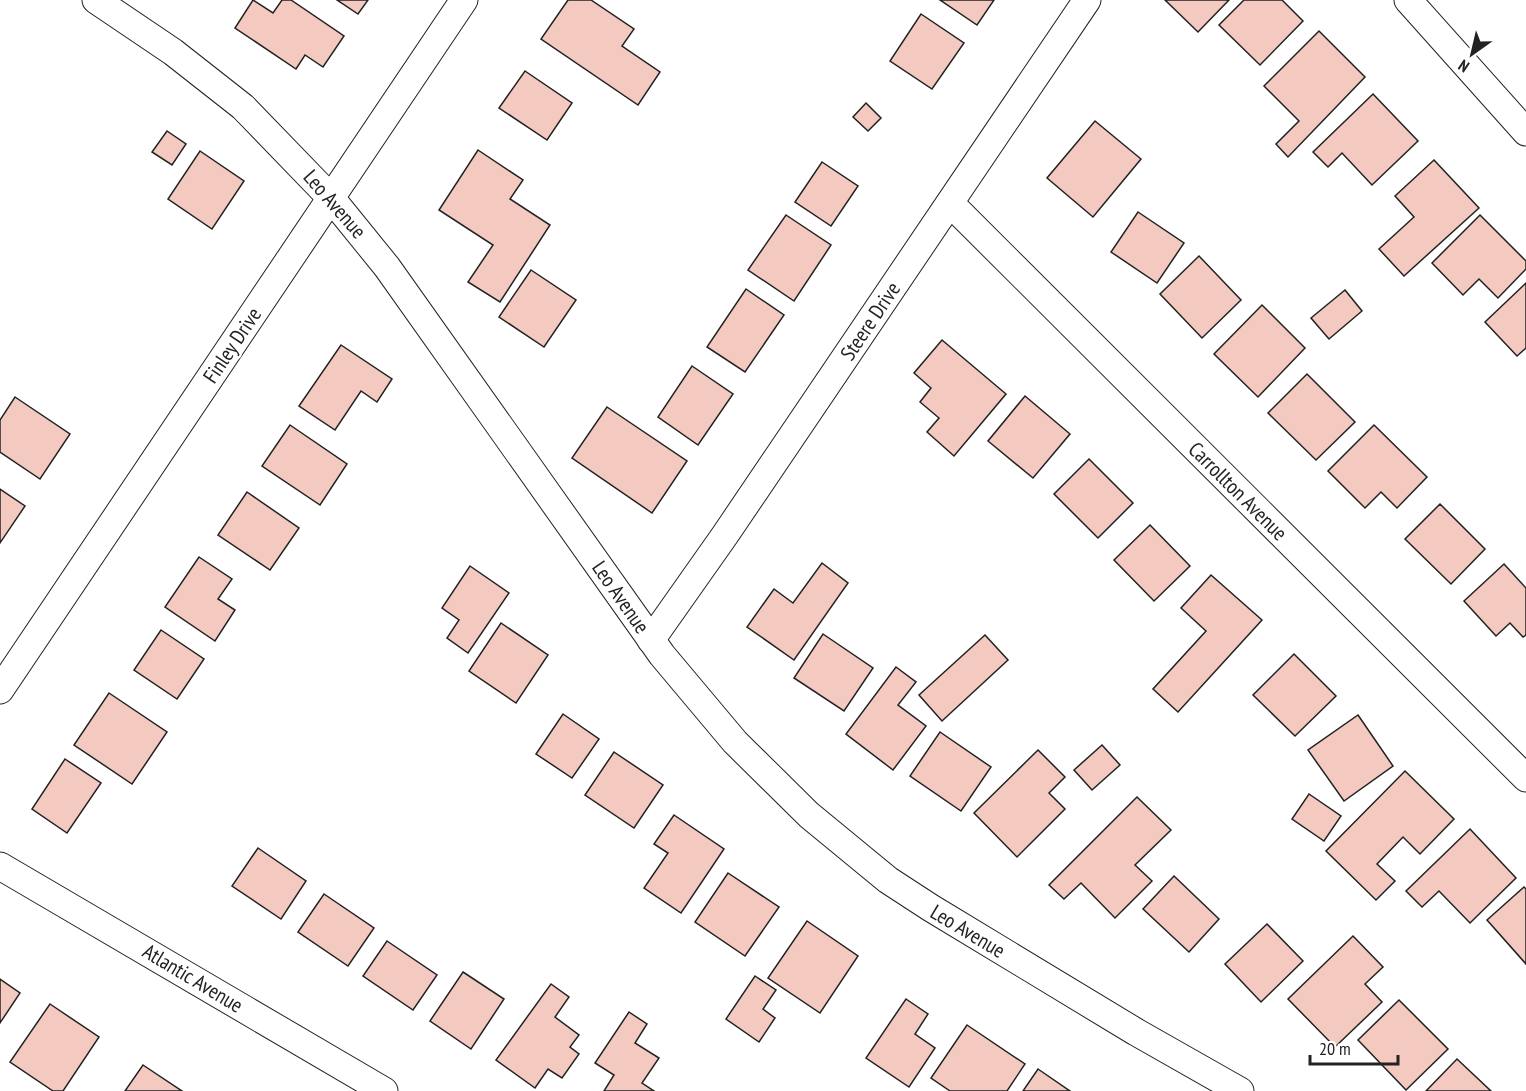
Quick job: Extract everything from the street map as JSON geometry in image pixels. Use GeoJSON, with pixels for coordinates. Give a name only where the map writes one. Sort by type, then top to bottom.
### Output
{"type":"FeatureCollection","features":[{"type":"Feature","properties":{"kind":"street","name":"Leo Avenue"},"geometry":{"type":"LineString","coordinates":[[96,0],[173,52],[243,107],[331,198],[387,267],[651,640],[735,742],[809,815],[888,880],[931,908],[1136,1032],[1240,1091]]}},
{"type":"Feature","properties":{"kind":"street","name":"Finley Drive"},"geometry":{"type":"LineString","coordinates":[[0,690],[464,0]]}},
{"type":"Feature","properties":{"kind":"street","name":"Steere Drive"},"geometry":{"type":"LineString","coordinates":[[651,640],[1087,0]]}},
{"type":"Feature","properties":{"kind":"street"},"geometry":{"type":"LineString","coordinates":[[1408,0],[1526,132]]}},
{"type":"Feature","properties":{"kind":"street","name":"Carrollton Avenue"},"geometry":{"type":"LineString","coordinates":[[950,203],[1526,778]]}},
{"type":"Feature","properties":{"kind":"street","name":"Atlantic Avenue"},"geometry":{"type":"LineString","coordinates":[[0,866],[384,1091]]}},
{"type":"Feature","properties":{"kind":"building"},"geometry":{"type":"Polygon","coordinates":[[[253,0],[273,13],[282,0],[291,0],[344,36],[323,67],[305,55],[296,69],[235,28],[253,0]]]}},
{"type":"Feature","properties":{"kind":"building"},"geometry":{"type":"Polygon","coordinates":[[[337,0],[368,0],[358,14],[337,0]]]}},
{"type":"Feature","properties":{"kind":"building"},"geometry":{"type":"Polygon","coordinates":[[[568,0],[591,0],[634,29],[622,46],[660,72],[638,105],[541,39],[568,0]]]}},
{"type":"Feature","properties":{"kind":"building"},"geometry":{"type":"Polygon","coordinates":[[[940,0],[994,0],[977,25],[940,0]]]}},
{"type":"Feature","properties":{"kind":"building"},"geometry":{"type":"Polygon","coordinates":[[[1165,0],[1229,0],[1198,32],[1165,0]]]}},
{"type":"Feature","properties":{"kind":"building"},"geometry":{"type":"Polygon","coordinates":[[[1244,0],[1282,0],[1303,21],[1260,65],[1219,25],[1244,0]]]}},
{"type":"Feature","properties":{"kind":"building"},"geometry":{"type":"Polygon","coordinates":[[[921,14],[964,43],[932,89],[890,61],[921,14]]]}},
{"type":"Feature","properties":{"kind":"building"},"geometry":{"type":"Polygon","coordinates":[[[1319,31],[1365,77],[1288,157],[1276,144],[1299,121],[1264,86],[1319,31]]]}},
{"type":"Feature","properties":{"kind":"building"},"geometry":{"type":"Polygon","coordinates":[[[525,71],[572,103],[547,140],[499,108],[525,71]]]}},
{"type":"Feature","properties":{"kind":"building"},"geometry":{"type":"Polygon","coordinates":[[[1373,94],[1418,141],[1372,185],[1342,153],[1328,167],[1313,152],[1373,94]]]}},
{"type":"Feature","properties":{"kind":"building"},"geometry":{"type":"Polygon","coordinates":[[[866,103],[881,118],[868,131],[853,117],[866,103]]]}},
{"type":"Feature","properties":{"kind":"building"},"geometry":{"type":"Polygon","coordinates":[[[1095,121],[1141,159],[1093,217],[1047,178],[1095,121]]]}},
{"type":"Feature","properties":{"kind":"building"},"geometry":{"type":"Polygon","coordinates":[[[167,131],[186,144],[172,165],[152,152],[167,131]]]}},
{"type":"Feature","properties":{"kind":"building"},"geometry":{"type":"Polygon","coordinates":[[[478,150],[523,180],[510,199],[550,225],[500,302],[468,282],[493,245],[439,210],[478,150]]]}},
{"type":"Feature","properties":{"kind":"building"},"geometry":{"type":"Polygon","coordinates":[[[200,151],[244,181],[212,229],[168,199],[200,151]]]}},
{"type":"Feature","properties":{"kind":"building"},"geometry":{"type":"Polygon","coordinates":[[[1434,160],[1479,208],[1404,276],[1379,249],[1414,217],[1395,196],[1434,160]]]}},
{"type":"Feature","properties":{"kind":"building"},"geometry":{"type":"Polygon","coordinates":[[[822,162],[858,186],[831,226],[795,202],[822,162]]]}},
{"type":"Feature","properties":{"kind":"building"},"geometry":{"type":"Polygon","coordinates":[[[1138,212],[1184,243],[1157,283],[1111,252],[1138,212]]]}},
{"type":"Feature","properties":{"kind":"building"},"geometry":{"type":"Polygon","coordinates":[[[786,215],[831,245],[794,301],[748,270],[786,215]]]}},
{"type":"Feature","properties":{"kind":"building"},"geometry":{"type":"Polygon","coordinates":[[[1480,215],[1526,261],[1526,269],[1498,298],[1479,279],[1463,295],[1432,263],[1480,215]]]}},
{"type":"Feature","properties":{"kind":"building"},"geometry":{"type":"Polygon","coordinates":[[[1199,256],[1241,300],[1202,338],[1160,294],[1199,256]]]}},
{"type":"Feature","properties":{"kind":"building"},"geometry":{"type":"Polygon","coordinates":[[[531,270],[576,300],[544,347],[499,317],[531,270]]]}},
{"type":"Feature","properties":{"kind":"building"},"geometry":{"type":"Polygon","coordinates":[[[1526,283],[1526,348],[1517,356],[1485,322],[1526,283]]]}},
{"type":"Feature","properties":{"kind":"building"},"geometry":{"type":"Polygon","coordinates":[[[746,289],[784,315],[745,372],[707,347],[746,289]]]}},
{"type":"Feature","properties":{"kind":"building"},"geometry":{"type":"Polygon","coordinates":[[[1345,290],[1362,311],[1329,339],[1311,318],[1345,290]]]}},
{"type":"Feature","properties":{"kind":"building"},"geometry":{"type":"Polygon","coordinates":[[[1262,305],[1305,348],[1258,397],[1214,354],[1262,305]]]}},
{"type":"Feature","properties":{"kind":"building"},"geometry":{"type":"Polygon","coordinates":[[[942,340],[1006,394],[954,456],[927,432],[939,418],[920,402],[931,388],[914,373],[942,340]]]}},
{"type":"Feature","properties":{"kind":"building"},"geometry":{"type":"Polygon","coordinates":[[[341,345],[392,379],[377,402],[361,391],[335,430],[299,406],[341,345]]]}},
{"type":"Feature","properties":{"kind":"building"},"geometry":{"type":"Polygon","coordinates":[[[692,366],[733,394],[698,445],[658,417],[692,366]]]}},
{"type":"Feature","properties":{"kind":"building"},"geometry":{"type":"Polygon","coordinates":[[[1307,374],[1355,422],[1316,460],[1268,413],[1307,374]]]}},
{"type":"Feature","properties":{"kind":"building"},"geometry":{"type":"Polygon","coordinates":[[[1025,396],[1070,434],[1033,478],[988,441],[1025,396]]]}},
{"type":"Feature","properties":{"kind":"building"},"geometry":{"type":"Polygon","coordinates":[[[15,397],[70,434],[40,479],[0,452],[0,420],[15,397]]]}},
{"type":"Feature","properties":{"kind":"building"},"geometry":{"type":"Polygon","coordinates":[[[607,407],[687,461],[652,513],[572,458],[607,407]]]}},
{"type":"Feature","properties":{"kind":"building"},"geometry":{"type":"Polygon","coordinates":[[[290,425],[347,464],[320,505],[262,466],[290,425]]]}},
{"type":"Feature","properties":{"kind":"building"},"geometry":{"type":"Polygon","coordinates":[[[1374,425],[1427,477],[1397,508],[1381,492],[1365,508],[1328,471],[1374,425]]]}},
{"type":"Feature","properties":{"kind":"building"},"geometry":{"type":"Polygon","coordinates":[[[1089,459],[1133,503],[1098,538],[1054,494],[1089,459]]]}},
{"type":"Feature","properties":{"kind":"building"},"geometry":{"type":"Polygon","coordinates":[[[0,489],[25,506],[0,543],[0,489]]]}},
{"type":"Feature","properties":{"kind":"building"},"geometry":{"type":"Polygon","coordinates":[[[247,492],[299,528],[270,570],[218,535],[247,492]]]}},
{"type":"Feature","properties":{"kind":"building"},"geometry":{"type":"Polygon","coordinates":[[[1440,504],[1485,549],[1451,584],[1405,539],[1440,504]]]}},
{"type":"Feature","properties":{"kind":"building"},"geometry":{"type":"Polygon","coordinates":[[[1150,525],[1190,566],[1154,601],[1114,560],[1150,525]]]}},
{"type":"Feature","properties":{"kind":"building"},"geometry":{"type":"Polygon","coordinates":[[[199,557],[232,579],[218,599],[235,610],[215,641],[165,607],[199,557]]]}},
{"type":"Feature","properties":{"kind":"building"},"geometry":{"type":"Polygon","coordinates":[[[822,563],[848,583],[794,660],[747,627],[774,589],[793,603],[822,563]]]}},
{"type":"Feature","properties":{"kind":"building"},"geometry":{"type":"Polygon","coordinates":[[[1504,564],[1526,588],[1526,635],[1523,637],[1510,623],[1496,636],[1464,601],[1504,564]]]}},
{"type":"Feature","properties":{"kind":"building"},"geometry":{"type":"Polygon","coordinates":[[[470,566],[509,593],[468,653],[447,638],[459,620],[442,608],[470,566]]]}},
{"type":"Feature","properties":{"kind":"building"},"geometry":{"type":"Polygon","coordinates":[[[1211,575],[1262,620],[1178,712],[1153,689],[1206,631],[1181,608],[1211,575]]]}},
{"type":"Feature","properties":{"kind":"building"},"geometry":{"type":"Polygon","coordinates":[[[501,623],[548,655],[516,703],[469,671],[501,623]]]}},
{"type":"Feature","properties":{"kind":"building"},"geometry":{"type":"Polygon","coordinates":[[[161,630],[204,659],[177,699],[134,670],[161,630]]]}},
{"type":"Feature","properties":{"kind":"building"},"geometry":{"type":"Polygon","coordinates":[[[823,634],[873,668],[844,711],[794,678],[823,634]]]}},
{"type":"Feature","properties":{"kind":"building"},"geometry":{"type":"Polygon","coordinates":[[[985,635],[1008,660],[942,721],[919,695],[985,635]]]}},
{"type":"Feature","properties":{"kind":"building"},"geometry":{"type":"Polygon","coordinates":[[[1294,654],[1336,696],[1295,736],[1253,695],[1294,654]]]}},
{"type":"Feature","properties":{"kind":"building"},"geometry":{"type":"Polygon","coordinates":[[[896,667],[916,682],[898,705],[926,726],[893,770],[846,734],[896,667]]]}},
{"type":"Feature","properties":{"kind":"building"},"geometry":{"type":"Polygon","coordinates":[[[109,693],[167,732],[132,784],[74,745],[109,693]]]}},
{"type":"Feature","properties":{"kind":"building"},"geometry":{"type":"Polygon","coordinates":[[[563,714],[599,739],[572,778],[536,754],[563,714]]]}},
{"type":"Feature","properties":{"kind":"building"},"geometry":{"type":"Polygon","coordinates":[[[1358,715],[1393,766],[1344,801],[1308,750],[1358,715]]]}},
{"type":"Feature","properties":{"kind":"building"},"geometry":{"type":"Polygon","coordinates":[[[940,732],[991,767],[961,811],[910,776],[940,732]]]}},
{"type":"Feature","properties":{"kind":"building"},"geometry":{"type":"Polygon","coordinates":[[[1102,745],[1120,765],[1092,790],[1074,770],[1102,745]]]}},
{"type":"Feature","properties":{"kind":"building"},"geometry":{"type":"Polygon","coordinates":[[[1038,750],[1065,777],[1049,793],[1065,809],[1017,857],[974,813],[1038,750]]]}},
{"type":"Feature","properties":{"kind":"building"},"geometry":{"type":"Polygon","coordinates":[[[614,752],[663,785],[634,828],[585,795],[614,752]]]}},
{"type":"Feature","properties":{"kind":"building"},"geometry":{"type":"Polygon","coordinates":[[[65,759],[101,783],[67,833],[32,809],[65,759]]]}},
{"type":"Feature","properties":{"kind":"building"},"geometry":{"type":"Polygon","coordinates":[[[1405,771],[1454,819],[1420,854],[1403,837],[1377,864],[1395,881],[1376,900],[1326,851],[1405,771]]]}},
{"type":"Feature","properties":{"kind":"building"},"geometry":{"type":"Polygon","coordinates":[[[1309,794],[1341,816],[1324,841],[1292,819],[1309,794]]]}},
{"type":"Feature","properties":{"kind":"building"},"geometry":{"type":"Polygon","coordinates":[[[1137,797],[1171,830],[1135,865],[1152,881],[1115,918],[1081,883],[1064,899],[1049,885],[1137,797]]]}},
{"type":"Feature","properties":{"kind":"building"},"geometry":{"type":"Polygon","coordinates":[[[674,815],[724,849],[681,913],[644,888],[668,853],[654,844],[674,815]]]}},
{"type":"Feature","properties":{"kind":"building"},"geometry":{"type":"Polygon","coordinates":[[[1470,829],[1516,878],[1470,923],[1439,891],[1422,907],[1406,891],[1470,829]]]}},
{"type":"Feature","properties":{"kind":"building"},"geometry":{"type":"Polygon","coordinates":[[[258,848],[306,881],[281,919],[232,886],[258,848]]]}},
{"type":"Feature","properties":{"kind":"building"},"geometry":{"type":"Polygon","coordinates":[[[728,873],[779,907],[745,956],[695,922],[728,873]]]}},
{"type":"Feature","properties":{"kind":"building"},"geometry":{"type":"Polygon","coordinates":[[[1174,876],[1219,919],[1189,952],[1143,909],[1174,876]]]}},
{"type":"Feature","properties":{"kind":"building"},"geometry":{"type":"Polygon","coordinates":[[[1524,887],[1526,889],[1526,964],[1487,920],[1524,887]]]}},
{"type":"Feature","properties":{"kind":"building"},"geometry":{"type":"Polygon","coordinates":[[[324,894],[374,928],[348,966],[298,932],[324,894]]]}},
{"type":"Feature","properties":{"kind":"building"},"geometry":{"type":"Polygon","coordinates":[[[807,921],[858,956],[820,1013],[768,978],[807,921]]]}},
{"type":"Feature","properties":{"kind":"building"},"geometry":{"type":"Polygon","coordinates":[[[1267,924],[1303,961],[1261,1002],[1225,964],[1267,924]]]}},
{"type":"Feature","properties":{"kind":"building"},"geometry":{"type":"Polygon","coordinates":[[[1353,936],[1383,967],[1365,984],[1382,1002],[1335,1047],[1288,999],[1353,936]]]}},
{"type":"Feature","properties":{"kind":"building"},"geometry":{"type":"Polygon","coordinates":[[[387,941],[437,975],[413,1010],[363,976],[387,941]]]}},
{"type":"Feature","properties":{"kind":"building"},"geometry":{"type":"Polygon","coordinates":[[[463,972],[504,999],[471,1049],[430,1021],[463,972]]]}},
{"type":"Feature","properties":{"kind":"building"},"geometry":{"type":"Polygon","coordinates":[[[755,976],[776,990],[763,1009],[775,1018],[759,1042],[726,1019],[755,976]]]}},
{"type":"Feature","properties":{"kind":"building"},"geometry":{"type":"Polygon","coordinates":[[[0,979],[20,993],[0,1023],[0,979]]]}},
{"type":"Feature","properties":{"kind":"building"},"geometry":{"type":"Polygon","coordinates":[[[551,984],[569,997],[555,1017],[579,1035],[570,1047],[579,1054],[562,1078],[548,1069],[535,1088],[496,1060],[551,984]]]}},
{"type":"Feature","properties":{"kind":"building"},"geometry":{"type":"Polygon","coordinates":[[[906,999],[928,1014],[915,1034],[935,1048],[909,1087],[866,1058],[906,999]]]}},
{"type":"Feature","properties":{"kind":"building"},"geometry":{"type":"Polygon","coordinates":[[[1399,1000],[1448,1049],[1406,1090],[1358,1040],[1399,1000]]]}},
{"type":"Feature","properties":{"kind":"building"},"geometry":{"type":"Polygon","coordinates":[[[50,1004],[99,1037],[63,1091],[53,1091],[10,1062],[50,1004]]]}},
{"type":"Feature","properties":{"kind":"building"},"geometry":{"type":"Polygon","coordinates":[[[629,1012],[647,1024],[635,1043],[659,1058],[642,1083],[654,1091],[604,1091],[614,1075],[595,1063],[629,1012]]]}},
{"type":"Feature","properties":{"kind":"building"},"geometry":{"type":"Polygon","coordinates":[[[967,1025],[1025,1064],[1007,1091],[950,1091],[931,1078],[967,1025]]]}},
{"type":"Feature","properties":{"kind":"building"},"geometry":{"type":"Polygon","coordinates":[[[1457,1059],[1491,1091],[1426,1091],[1457,1059]]]}},
{"type":"Feature","properties":{"kind":"building"},"geometry":{"type":"Polygon","coordinates":[[[143,1065],[182,1091],[125,1091],[143,1065]]]}},
{"type":"Feature","properties":{"kind":"building"},"geometry":{"type":"Polygon","coordinates":[[[1038,1069],[1070,1091],[1023,1091],[1038,1069]]]}}]}
